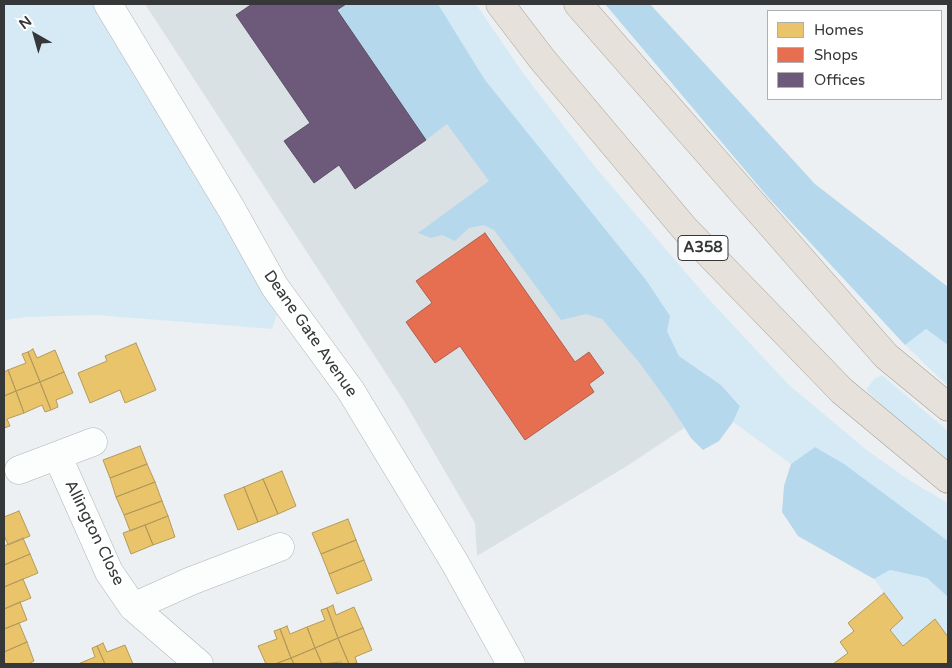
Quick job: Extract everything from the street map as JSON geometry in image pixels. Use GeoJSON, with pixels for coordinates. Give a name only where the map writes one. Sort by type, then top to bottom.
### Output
{"type":"FeatureCollection","features":[{"type":"Feature","properties":{"kind":"main road","name":"A358"},"geometry":{"type":"LineString","coordinates":[[500,4],[542,59],[685,230],[842,391],[948,479]]}},
{"type":"Feature","properties":{"kind":"main road"},"geometry":{"type":"LineString","coordinates":[[578,4],[886,356],[948,407]]}},
{"type":"Feature","properties":{"kind":"street","name":"Deane Gate Avenue"},"geometry":{"type":"LineString","coordinates":[[108,4],[232,210],[275,287],[356,399],[455,563],[511,664]]}},
{"type":"Feature","properties":{"kind":"street"},"geometry":{"type":"LineString","coordinates":[[19,470],[58,457],[93,442]]}},
{"type":"Feature","properties":{"kind":"street","name":"Allington Close"},"geometry":{"type":"LineString","coordinates":[[58,457],[109,572],[133,607],[192,663]]}},
{"type":"Feature","properties":{"kind":"street"},"geometry":{"type":"LineString","coordinates":[[133,607],[191,581],[280,547]]}},
{"type":"Feature","properties":{"kind":"shaded area"},"geometry":{"type":"Polygon","coordinates":[[[4,4],[93,4],[277,314],[272,329],[96,315],[27,317],[4,320],[4,4]]]}},
{"type":"Feature","properties":{"kind":"shaded area"},"geometry":{"type":"Polygon","coordinates":[[[145,4],[389,4],[643,353],[684,428],[627,466],[477,556],[475,523],[404,401],[145,4]]]}},
{"type":"Feature","properties":{"kind":"shaded area"},"geometry":{"type":"Polygon","coordinates":[[[346,4],[438,4],[485,80],[646,280],[670,316],[667,331],[679,356],[721,385],[740,406],[733,422],[719,441],[703,450],[691,438],[639,362],[602,319],[586,314],[561,320],[494,230],[484,225],[469,228],[455,241],[442,235],[431,238],[418,233],[489,181],[447,124],[426,140],[337,10],[346,4]]]}},
{"type":"Feature","properties":{"kind":"shaded area"},"geometry":{"type":"Polygon","coordinates":[[[438,4],[476,4],[523,73],[596,168],[706,296],[789,385],[868,451],[912,482],[948,503],[948,541],[815,447],[791,464],[733,422],[740,405],[721,385],[679,356],[667,331],[570,187],[485,80],[438,4]]]}},
{"type":"Feature","properties":{"kind":"shaded area"},"geometry":{"type":"Polygon","coordinates":[[[605,4],[650,4],[815,184],[948,287],[948,345],[926,329],[905,345],[767,196],[605,4]]]}},
{"type":"Feature","properties":{"kind":"shaded area"},"geometry":{"type":"Polygon","coordinates":[[[926,329],[948,345],[948,386],[905,345],[926,329]]]}},
{"type":"Feature","properties":{"kind":"shaded area"},"geometry":{"type":"Polygon","coordinates":[[[882,375],[948,431],[948,461],[904,426],[866,390],[874,379],[882,375]]]}},
{"type":"Feature","properties":{"kind":"shaded area"},"geometry":{"type":"Polygon","coordinates":[[[815,447],[844,464],[948,541],[948,597],[927,578],[890,570],[874,579],[798,536],[782,512],[784,486],[791,464],[815,447]]]}},
{"type":"Feature","properties":{"kind":"shaded area"},"geometry":{"type":"Polygon","coordinates":[[[890,570],[927,578],[948,597],[948,637],[935,619],[903,646],[890,630],[903,618],[874,579],[890,570]]]}},
{"type":"Feature","properties":{"kind":"building: Homes"},"geometry":{"type":"Polygon","coordinates":[[[136,343],[156,390],[125,403],[120,390],[90,403],[78,373],[107,361],[105,356],[136,343]]]}},
{"type":"Feature","properties":{"kind":"building: Homes"},"geometry":{"type":"Polygon","coordinates":[[[33,349],[37,358],[55,350],[64,372],[40,382],[28,352],[33,349]]]}},
{"type":"Feature","properties":{"kind":"building: Homes"},"geometry":{"type":"Polygon","coordinates":[[[28,352],[40,382],[16,391],[8,370],[26,363],[22,354],[28,352]]]}},
{"type":"Feature","properties":{"kind":"building: Homes"},"geometry":{"type":"Polygon","coordinates":[[[8,370],[16,391],[4,396],[4,372],[8,370]]]}},
{"type":"Feature","properties":{"kind":"building: Homes"},"geometry":{"type":"Polygon","coordinates":[[[64,372],[73,393],[56,400],[58,407],[51,410],[40,382],[64,372]]]}},
{"type":"Feature","properties":{"kind":"building: Homes"},"geometry":{"type":"Polygon","coordinates":[[[40,382],[51,410],[45,412],[42,405],[24,413],[16,391],[40,382]]]}},
{"type":"Feature","properties":{"kind":"building: Homes"},"geometry":{"type":"Polygon","coordinates":[[[16,391],[24,413],[7,419],[10,426],[4,428],[4,396],[16,391]]]}},
{"type":"Feature","properties":{"kind":"building: Homes"},"geometry":{"type":"Polygon","coordinates":[[[140,446],[147,464],[110,478],[103,460],[140,446]]]}},
{"type":"Feature","properties":{"kind":"building: Homes"},"geometry":{"type":"Polygon","coordinates":[[[147,464],[155,482],[116,497],[110,478],[147,464]]]}},
{"type":"Feature","properties":{"kind":"building: Homes"},"geometry":{"type":"Polygon","coordinates":[[[282,471],[296,506],[278,514],[263,479],[282,471]]]}},
{"type":"Feature","properties":{"kind":"building: Homes"},"geometry":{"type":"Polygon","coordinates":[[[263,479],[278,514],[258,522],[244,487],[263,479]]]}},
{"type":"Feature","properties":{"kind":"building: Homes"},"geometry":{"type":"Polygon","coordinates":[[[155,482],[162,501],[124,515],[116,497],[155,482]]]}},
{"type":"Feature","properties":{"kind":"building: Homes"},"geometry":{"type":"Polygon","coordinates":[[[244,487],[258,522],[238,530],[224,495],[244,487]]]}},
{"type":"Feature","properties":{"kind":"building: Homes"},"geometry":{"type":"Polygon","coordinates":[[[162,501],[168,516],[130,531],[124,515],[162,501]]]}},
{"type":"Feature","properties":{"kind":"building: Homes"},"geometry":{"type":"Polygon","coordinates":[[[19,511],[30,536],[8,545],[4,535],[4,517],[19,511]]]}},
{"type":"Feature","properties":{"kind":"building: Homes"},"geometry":{"type":"Polygon","coordinates":[[[168,516],[175,537],[153,545],[145,525],[168,516]]]}},
{"type":"Feature","properties":{"kind":"building: Homes"},"geometry":{"type":"Polygon","coordinates":[[[348,519],[356,540],[321,554],[312,533],[348,519]]]}},
{"type":"Feature","properties":{"kind":"building: Homes"},"geometry":{"type":"Polygon","coordinates":[[[145,525],[153,545],[131,554],[123,533],[145,525]]]}},
{"type":"Feature","properties":{"kind":"building: Homes"},"geometry":{"type":"Polygon","coordinates":[[[23,538],[30,554],[4,565],[4,546],[23,538]]]}},
{"type":"Feature","properties":{"kind":"building: Homes"},"geometry":{"type":"Polygon","coordinates":[[[356,540],[364,560],[329,574],[321,554],[356,540]]]}},
{"type":"Feature","properties":{"kind":"building: Homes"},"geometry":{"type":"Polygon","coordinates":[[[30,554],[38,573],[4,587],[4,565],[30,554]]]}},
{"type":"Feature","properties":{"kind":"building: Homes"},"geometry":{"type":"Polygon","coordinates":[[[364,560],[372,580],[337,594],[329,574],[364,560]]]}},
{"type":"Feature","properties":{"kind":"building: Homes"},"geometry":{"type":"Polygon","coordinates":[[[23,579],[31,598],[4,609],[4,587],[23,579]]]}},
{"type":"Feature","properties":{"kind":"building: Homes"},"geometry":{"type":"Polygon","coordinates":[[[884,593],[903,618],[890,630],[903,646],[935,619],[948,637],[948,664],[833,664],[848,653],[840,642],[854,631],[848,623],[884,593]]]}},
{"type":"Feature","properties":{"kind":"building: Homes"},"geometry":{"type":"Polygon","coordinates":[[[20,602],[27,620],[4,629],[4,609],[20,602]]]}},
{"type":"Feature","properties":{"kind":"building: Homes"},"geometry":{"type":"Polygon","coordinates":[[[333,605],[336,615],[354,607],[363,628],[338,638],[327,608],[333,605]]]}},
{"type":"Feature","properties":{"kind":"building: Homes"},"geometry":{"type":"Polygon","coordinates":[[[327,608],[338,638],[315,648],[307,627],[325,620],[321,610],[327,608]]]}},
{"type":"Feature","properties":{"kind":"building: Homes"},"geometry":{"type":"Polygon","coordinates":[[[19,623],[27,642],[4,652],[4,629],[19,623]]]}},
{"type":"Feature","properties":{"kind":"building: Homes"},"geometry":{"type":"Polygon","coordinates":[[[287,626],[290,634],[307,627],[315,648],[291,658],[280,629],[287,626]]]}},
{"type":"Feature","properties":{"kind":"building: Homes"},"geometry":{"type":"Polygon","coordinates":[[[363,628],[372,650],[355,657],[357,663],[349,664],[338,638],[363,628]]]}},
{"type":"Feature","properties":{"kind":"building: Homes"},"geometry":{"type":"Polygon","coordinates":[[[280,629],[291,658],[275,664],[266,664],[258,646],[277,639],[274,631],[280,629]]]}},
{"type":"Feature","properties":{"kind":"building: Homes"},"geometry":{"type":"Polygon","coordinates":[[[338,638],[349,664],[342,664],[341,662],[322,664],[315,648],[338,638]]]}},
{"type":"Feature","properties":{"kind":"building: Homes"},"geometry":{"type":"Polygon","coordinates":[[[27,642],[34,661],[28,664],[4,664],[4,652],[27,642]]]}},
{"type":"Feature","properties":{"kind":"building: Homes"},"geometry":{"type":"Polygon","coordinates":[[[103,643],[107,652],[125,645],[133,664],[105,664],[97,646],[103,643]]]}},
{"type":"Feature","properties":{"kind":"building: Homes"},"geometry":{"type":"Polygon","coordinates":[[[97,646],[105,664],[78,664],[95,657],[92,648],[97,646]]]}},
{"type":"Feature","properties":{"kind":"building: Homes"},"geometry":{"type":"Polygon","coordinates":[[[315,648],[322,664],[294,664],[291,658],[315,648]]]}},
{"type":"Feature","properties":{"kind":"building: Homes"},"geometry":{"type":"Polygon","coordinates":[[[291,658],[294,664],[275,664],[291,658]]]}},
{"type":"Feature","properties":{"kind":"building: Shops"},"geometry":{"type":"Polygon","coordinates":[[[485,233],[575,362],[589,352],[604,373],[589,384],[594,392],[525,440],[460,346],[435,363],[406,322],[432,303],[416,281],[485,233]]]}},
{"type":"Feature","properties":{"kind":"building: Offices"},"geometry":{"type":"Polygon","coordinates":[[[252,4],[346,4],[337,10],[426,140],[355,189],[339,165],[314,183],[284,141],[310,123],[236,15],[252,4]]]}}]}
